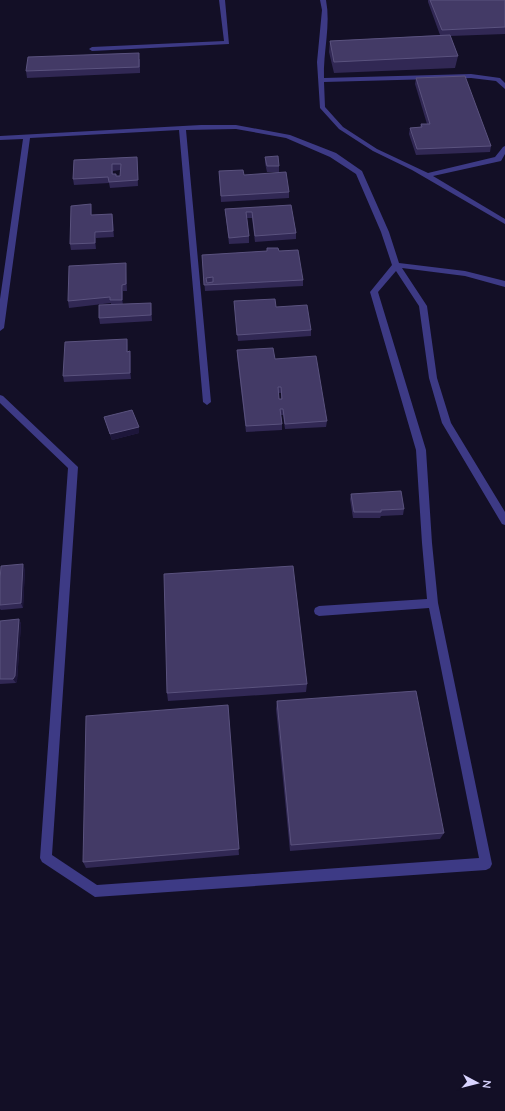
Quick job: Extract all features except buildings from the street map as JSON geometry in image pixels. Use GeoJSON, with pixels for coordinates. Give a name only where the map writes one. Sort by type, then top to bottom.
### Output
{"type":"FeatureCollection","features":[{"type":"Feature","properties":{"kind":"lane"},"geometry":{"type":"LineString","coordinates":[[92,49],[227,43],[222,0]]}},
{"type":"Feature","properties":{"kind":"lane"},"geometry":{"type":"LineString","coordinates":[[323,0],[325,10],[320,62],[322,107],[341,128],[374,150],[415,168],[505,222]]}},
{"type":"Feature","properties":{"kind":"lane"},"geometry":{"type":"LineString","coordinates":[[321,80],[470,76],[498,79],[505,87]]}},
{"type":"Feature","properties":{"kind":"lane"},"geometry":{"type":"LineString","coordinates":[[0,138],[201,127],[236,127],[288,136],[333,155],[359,173],[385,232],[396,265],[423,306],[433,378],[447,423],[505,521]]}},
{"type":"Feature","properties":{"kind":"lane"},"geometry":{"type":"LineString","coordinates":[[182,129],[208,402]]}},
{"type":"Feature","properties":{"kind":"lane"},"geometry":{"type":"LineString","coordinates":[[0,328],[27,136]]}},
{"type":"Feature","properties":{"kind":"lane"},"geometry":{"type":"LineString","coordinates":[[427,175],[498,159],[505,148]]}},
{"type":"Feature","properties":{"kind":"lane"},"geometry":{"type":"LineString","coordinates":[[396,265],[437,269],[485,277],[505,284]]}},
{"type":"Feature","properties":{"kind":"lane"},"geometry":{"type":"LineString","coordinates":[[0,398],[73,466],[46,858],[95,891],[486,864],[433,603],[427,543],[421,450],[374,292],[396,265]]}},
{"type":"Feature","properties":{"kind":"lane"},"geometry":{"type":"LineString","coordinates":[[319,611],[433,603]]}}]}
